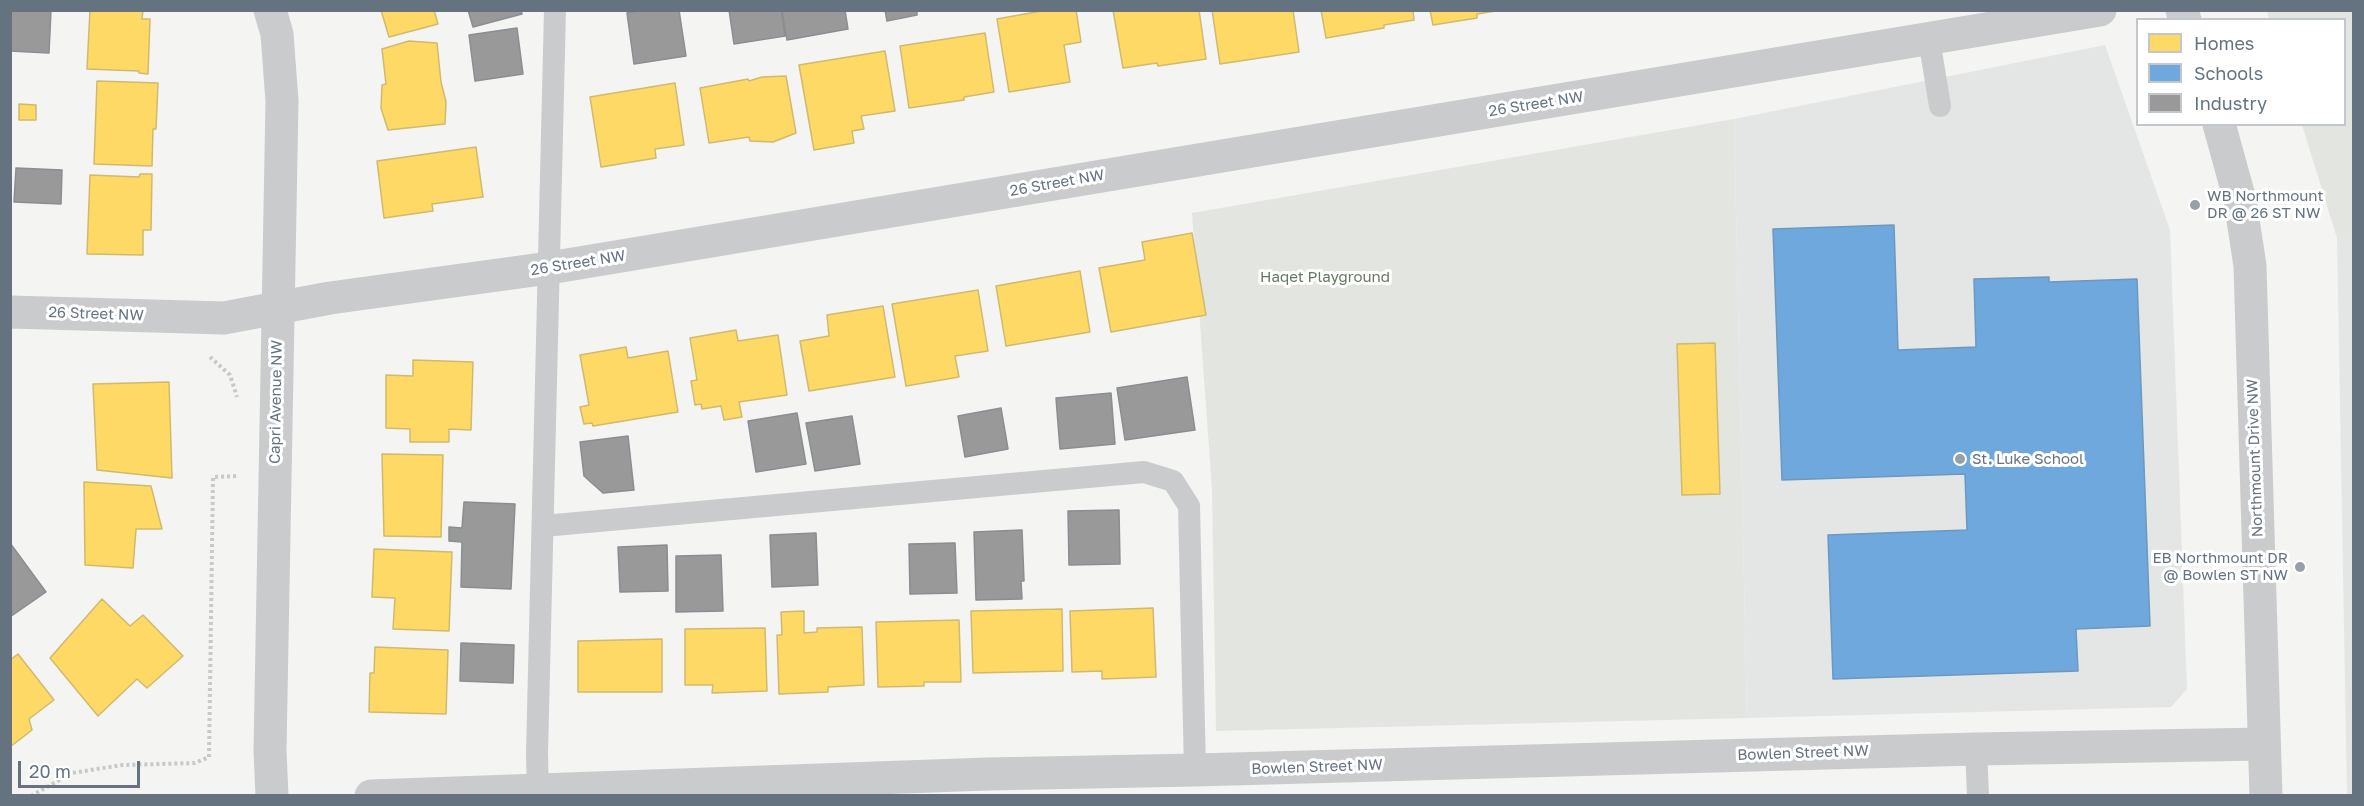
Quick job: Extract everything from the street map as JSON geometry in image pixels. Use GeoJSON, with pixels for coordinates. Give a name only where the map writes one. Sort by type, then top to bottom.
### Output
{"type":"FeatureCollection","features":[{"type":"Feature","properties":{"kind":"street","name":"Capri Avenue NW"},"geometry":{"type":"LineString","coordinates":[[270,10],[277,34],[282,101],[270,750],[272,795]]}},
{"type":"Feature","properties":{"kind":"street","name":"26 Street NW"},"geometry":{"type":"LineString","coordinates":[[10,312],[224,318],[330,298],[549,268],[2100,10]]}},
{"type":"Feature","properties":{"kind":"street","name":"Northmount Drive NW"},"geometry":{"type":"LineString","coordinates":[[2220,126],[2240,200],[2250,266],[2266,795]]}},
{"type":"Feature","properties":{"kind":"street","name":"Bowlen Street NW"},"geometry":{"type":"LineString","coordinates":[[370,795],[538,792],[988,774],[1976,748],[2264,744]]}},
{"type":"Feature","properties":{"kind":"lane"},"geometry":{"type":"LineString","coordinates":[[538,792],[537,753],[555,10]]}},
{"type":"Feature","properties":{"kind":"lane"},"geometry":{"type":"LineString","coordinates":[[1929,39],[1940,106]]}},
{"type":"Feature","properties":{"kind":"lane"},"geometry":{"type":"LineString","coordinates":[[543,526],[1144,472],[1173,482],[1189,506],[1195,770]]}},
{"type":"Feature","properties":{"kind":"lane"},"geometry":{"type":"LineString","coordinates":[[1976,748],[1978,795]]}},
{"type":"Feature","properties":{"kind":"path"},"geometry":{"type":"LineString","coordinates":[[204,352],[230,375],[240,404]]}},
{"type":"Feature","properties":{"kind":"path"},"geometry":{"type":"LineString","coordinates":[[31,795],[72,773],[122,765],[195,763],[209,757],[213,477],[239,476],[239,466]]}},
{"type":"Feature","properties":{"kind":"shaded area","name":"St. Luke School"},"geometry":{"type":"Polygon","coordinates":[[[2105,45],[2170,230],[2187,689],[2171,707],[1747,718],[1734,119],[2105,45]]]}},
{"type":"Feature","properties":{"kind":"shaded area"},"geometry":{"type":"Polygon","coordinates":[[[2337,238],[2354,238],[2353,796],[2347,795],[2337,238]]]}},
{"type":"Feature","properties":{"kind":"green space"},"geometry":{"type":"Polygon","coordinates":[[[2267,11],[2353,11],[2353,238],[2337,238],[2302,126],[2346,126],[2346,18],[2269,18],[2267,11]]]}},
{"type":"Feature","properties":{"kind":"green space","name":"Haqet Playground"},"geometry":{"type":"Polygon","coordinates":[[[1734,119],[1747,718],[1216,731],[1212,489],[1192,213],[1734,119]]]}},
{"type":"Feature","properties":{"kind":"building: Homes"},"geometry":{"type":"Polygon","coordinates":[[[90,10],[143,10],[142,19],[150,19],[148,74],[139,73],[139,71],[87,69],[90,10]]]}},
{"type":"Feature","properties":{"kind":"building: Homes"},"geometry":{"type":"Polygon","coordinates":[[[381,10],[434,10],[438,24],[389,37],[381,10]]]}},
{"type":"Feature","properties":{"kind":"building: Homes"},"geometry":{"type":"Polygon","coordinates":[[[1047,10],[1076,10],[1081,42],[1064,45],[1070,82],[1009,92],[997,19],[1047,10]]]}},
{"type":"Feature","properties":{"kind":"building: Homes"},"geometry":{"type":"Polygon","coordinates":[[[1113,10],[1199,10],[1206,59],[1123,68],[1113,10]]]}},
{"type":"Feature","properties":{"kind":"building: Homes"},"geometry":{"type":"Polygon","coordinates":[[[1212,10],[1293,10],[1299,52],[1220,64],[1212,10]]]}},
{"type":"Feature","properties":{"kind":"building: Homes"},"geometry":{"type":"Polygon","coordinates":[[[1321,10],[1413,10],[1414,20],[1384,25],[1384,28],[1326,38],[1321,10]]]}},
{"type":"Feature","properties":{"kind":"building: Homes"},"geometry":{"type":"Polygon","coordinates":[[[1430,10],[1502,10],[1477,14],[1477,18],[1433,25],[1430,10]]]}},
{"type":"Feature","properties":{"kind":"building: Homes"},"geometry":{"type":"Polygon","coordinates":[[[985,33],[994,92],[964,97],[964,100],[909,108],[900,46],[985,33]]]}},
{"type":"Feature","properties":{"kind":"building: Homes"},"geometry":{"type":"Polygon","coordinates":[[[409,41],[437,43],[441,82],[446,102],[445,124],[388,130],[381,108],[382,85],[386,84],[382,49],[409,41]]]}},
{"type":"Feature","properties":{"kind":"building: Homes"},"geometry":{"type":"Polygon","coordinates":[[[885,51],[895,111],[861,116],[864,129],[852,131],[854,143],[814,150],[799,65],[885,51]]]}},
{"type":"Feature","properties":{"kind":"building: Homes"},"geometry":{"type":"Polygon","coordinates":[[[786,76],[796,133],[773,142],[750,141],[749,137],[709,143],[700,88],[762,77],[786,76]]]}},
{"type":"Feature","properties":{"kind":"building: Homes"},"geometry":{"type":"Polygon","coordinates":[[[97,81],[158,83],[152,166],[94,164],[97,81]]]}},
{"type":"Feature","properties":{"kind":"building: Homes"},"geometry":{"type":"Polygon","coordinates":[[[675,83],[684,145],[655,149],[656,158],[601,167],[590,97],[675,83]]]}},
{"type":"Feature","properties":{"kind":"building: Homes"},"geometry":{"type":"Polygon","coordinates":[[[19,104],[36,105],[36,120],[19,120],[19,104]]]}},
{"type":"Feature","properties":{"kind":"building: Homes"},"geometry":{"type":"Polygon","coordinates":[[[476,147],[483,197],[432,204],[433,211],[384,218],[377,161],[476,147]]]}},
{"type":"Feature","properties":{"kind":"building: Homes"},"geometry":{"type":"Polygon","coordinates":[[[140,174],[152,174],[151,230],[143,230],[143,255],[87,254],[90,175],[139,177],[140,174]]]}},
{"type":"Feature","properties":{"kind":"building: Homes"},"geometry":{"type":"Polygon","coordinates":[[[1192,233],[1206,315],[1111,332],[1099,268],[1145,260],[1142,242],[1192,233]]]}},
{"type":"Feature","properties":{"kind":"building: Homes"},"geometry":{"type":"Polygon","coordinates":[[[1080,271],[1090,332],[1006,346],[996,286],[1080,271]]]}},
{"type":"Feature","properties":{"kind":"building: Homes"},"geometry":{"type":"Polygon","coordinates":[[[978,290],[988,351],[955,356],[959,377],[906,386],[892,304],[978,290]]]}},
{"type":"Feature","properties":{"kind":"building: Homes"},"geometry":{"type":"Polygon","coordinates":[[[883,306],[895,377],[809,391],[800,341],[829,336],[827,315],[883,306]]]}},
{"type":"Feature","properties":{"kind":"building: Homes"},"geometry":{"type":"Polygon","coordinates":[[[736,330],[738,341],[778,335],[787,395],[739,402],[742,417],[724,420],[721,406],[702,409],[701,404],[695,405],[691,381],[697,380],[690,338],[736,330]]]}},
{"type":"Feature","properties":{"kind":"building: Homes"},"geometry":{"type":"Polygon","coordinates":[[[1715,343],[1720,494],[1682,495],[1677,344],[1715,343]]]}},
{"type":"Feature","properties":{"kind":"building: Homes"},"geometry":{"type":"Polygon","coordinates":[[[626,347],[628,358],[668,351],[678,412],[593,426],[592,423],[584,424],[580,407],[589,405],[580,355],[626,347]]]}},
{"type":"Feature","properties":{"kind":"building: Homes"},"geometry":{"type":"Polygon","coordinates":[[[413,360],[473,362],[471,430],[449,429],[449,442],[410,442],[410,429],[386,428],[386,375],[413,376],[413,360]]]}},
{"type":"Feature","properties":{"kind":"building: Homes"},"geometry":{"type":"Polygon","coordinates":[[[169,382],[172,478],[97,470],[93,384],[169,382]]]}},
{"type":"Feature","properties":{"kind":"building: Homes"},"geometry":{"type":"Polygon","coordinates":[[[382,454],[443,455],[441,537],[384,536],[382,454]]]}},
{"type":"Feature","properties":{"kind":"building: Homes"},"geometry":{"type":"Polygon","coordinates":[[[84,482],[151,486],[162,529],[136,529],[133,568],[85,565],[84,482]]]}},
{"type":"Feature","properties":{"kind":"building: Homes"},"geometry":{"type":"Polygon","coordinates":[[[374,549],[452,552],[449,631],[393,629],[395,598],[372,597],[374,549]]]}},
{"type":"Feature","properties":{"kind":"building: Homes"},"geometry":{"type":"Polygon","coordinates":[[[102,599],[130,626],[143,615],[183,656],[147,688],[137,679],[98,716],[50,658],[102,599]]]}},
{"type":"Feature","properties":{"kind":"building: Homes"},"geometry":{"type":"Polygon","coordinates":[[[1153,608],[1156,677],[1102,679],[1102,671],[1072,672],[1070,611],[1153,608]]]}},
{"type":"Feature","properties":{"kind":"building: Homes"},"geometry":{"type":"Polygon","coordinates":[[[1062,609],[1063,671],[973,673],[971,611],[1062,609]]]}},
{"type":"Feature","properties":{"kind":"building: Homes"},"geometry":{"type":"Polygon","coordinates":[[[804,611],[804,633],[817,632],[817,628],[862,627],[864,685],[828,687],[828,692],[779,694],[777,635],[782,635],[781,612],[804,611]]]}},
{"type":"Feature","properties":{"kind":"building: Homes"},"geometry":{"type":"Polygon","coordinates":[[[959,620],[961,682],[924,682],[924,686],[878,687],[876,622],[959,620]]]}},
{"type":"Feature","properties":{"kind":"building: Homes"},"geometry":{"type":"Polygon","coordinates":[[[765,628],[767,691],[712,693],[713,685],[685,685],[685,629],[765,628]]]}},
{"type":"Feature","properties":{"kind":"building: Homes"},"geometry":{"type":"Polygon","coordinates":[[[662,639],[662,692],[578,692],[578,641],[662,639]]]}},
{"type":"Feature","properties":{"kind":"building: Homes"},"geometry":{"type":"Polygon","coordinates":[[[375,647],[448,650],[446,714],[369,712],[370,673],[374,673],[375,647]]]}},
{"type":"Feature","properties":{"kind":"building: Homes"},"geometry":{"type":"Polygon","coordinates":[[[18,654],[54,700],[29,719],[32,730],[10,747],[10,660],[18,654]]]}},
{"type":"Feature","properties":{"kind":"building: Schools"},"geometry":{"type":"Polygon","coordinates":[[[1894,225],[1898,350],[1976,347],[1974,279],[2049,277],[2049,282],[2137,279],[2150,626],[2076,629],[2078,671],[1833,679],[1828,535],[1967,530],[1965,474],[1782,480],[1773,229],[1894,225]]]}},
{"type":"Feature","properties":{"kind":"building: Industry"},"geometry":{"type":"Polygon","coordinates":[[[10,10],[51,10],[49,53],[10,51],[10,10]]]}},
{"type":"Feature","properties":{"kind":"building: Industry"},"geometry":{"type":"Polygon","coordinates":[[[468,10],[521,10],[522,14],[473,27],[468,10]]]}},
{"type":"Feature","properties":{"kind":"building: Industry"},"geometry":{"type":"Polygon","coordinates":[[[644,10],[679,10],[686,56],[634,64],[627,13],[644,10]]]}},
{"type":"Feature","properties":{"kind":"building: Industry"},"geometry":{"type":"Polygon","coordinates":[[[729,10],[781,10],[785,36],[734,44],[729,10]]]}},
{"type":"Feature","properties":{"kind":"building: Industry"},"geometry":{"type":"Polygon","coordinates":[[[782,10],[845,10],[848,29],[787,40],[782,10]]]}},
{"type":"Feature","properties":{"kind":"building: Industry"},"geometry":{"type":"Polygon","coordinates":[[[885,10],[917,10],[917,15],[887,21],[885,10]]]}},
{"type":"Feature","properties":{"kind":"building: Industry"},"geometry":{"type":"Polygon","coordinates":[[[517,28],[523,74],[475,81],[469,35],[517,28]]]}},
{"type":"Feature","properties":{"kind":"building: Industry"},"geometry":{"type":"Polygon","coordinates":[[[16,168],[62,170],[61,204],[14,202],[16,168]]]}},
{"type":"Feature","properties":{"kind":"building: Industry"},"geometry":{"type":"Polygon","coordinates":[[[1187,377],[1195,430],[1125,440],[1117,388],[1187,377]]]}},
{"type":"Feature","properties":{"kind":"building: Industry"},"geometry":{"type":"Polygon","coordinates":[[[1111,393],[1115,444],[1060,449],[1056,398],[1111,393]]]}},
{"type":"Feature","properties":{"kind":"building: Industry"},"geometry":{"type":"Polygon","coordinates":[[[1001,408],[1008,449],[965,457],[958,416],[1001,408]]]}},
{"type":"Feature","properties":{"kind":"building: Industry"},"geometry":{"type":"Polygon","coordinates":[[[797,413],[806,464],[756,472],[748,421],[797,413]]]}},
{"type":"Feature","properties":{"kind":"building: Industry"},"geometry":{"type":"Polygon","coordinates":[[[852,416],[860,464],[815,471],[806,423],[852,416]]]}},
{"type":"Feature","properties":{"kind":"building: Industry"},"geometry":{"type":"Polygon","coordinates":[[[628,436],[634,490],[603,493],[584,476],[580,442],[628,436]]]}},
{"type":"Feature","properties":{"kind":"building: Industry"},"geometry":{"type":"Polygon","coordinates":[[[464,502],[515,504],[511,589],[461,587],[462,542],[449,541],[449,527],[462,528],[464,502]]]}},
{"type":"Feature","properties":{"kind":"building: Industry"},"geometry":{"type":"Polygon","coordinates":[[[1119,510],[1120,564],[1069,565],[1068,511],[1119,510]]]}},
{"type":"Feature","properties":{"kind":"building: Industry"},"geometry":{"type":"Polygon","coordinates":[[[1022,530],[1024,581],[1021,581],[1022,599],[976,600],[974,532],[1022,530]]]}},
{"type":"Feature","properties":{"kind":"building: Industry"},"geometry":{"type":"Polygon","coordinates":[[[816,533],[818,585],[772,587],[770,535],[816,533]]]}},
{"type":"Feature","properties":{"kind":"building: Industry"},"geometry":{"type":"Polygon","coordinates":[[[10,543],[46,592],[10,617],[10,543]]]}},
{"type":"Feature","properties":{"kind":"building: Industry"},"geometry":{"type":"Polygon","coordinates":[[[955,543],[957,593],[910,594],[909,544],[955,543]]]}},
{"type":"Feature","properties":{"kind":"building: Industry"},"geometry":{"type":"Polygon","coordinates":[[[667,545],[668,591],[620,592],[618,547],[667,545]]]}},
{"type":"Feature","properties":{"kind":"building: Industry"},"geometry":{"type":"Polygon","coordinates":[[[721,555],[723,611],[676,612],[676,556],[721,555]]]}},
{"type":"Feature","properties":{"kind":"building: Industry"},"geometry":{"type":"Polygon","coordinates":[[[461,643],[514,645],[513,683],[460,681],[461,643]]]}},
{"type":"Feature","properties":{"kind":"place","name":"WB Northmount DR @ 26 ST NW"},"geometry":{"type":"Point","coordinates":[2195,205]}},
{"type":"Feature","properties":{"kind":"place","name":"St. Luke School"},"geometry":{"type":"Point","coordinates":[1960,459]}},
{"type":"Feature","properties":{"kind":"place","name":"EB Northmount DR @ Bowlen ST NW"},"geometry":{"type":"Point","coordinates":[2300,567]}}]}
